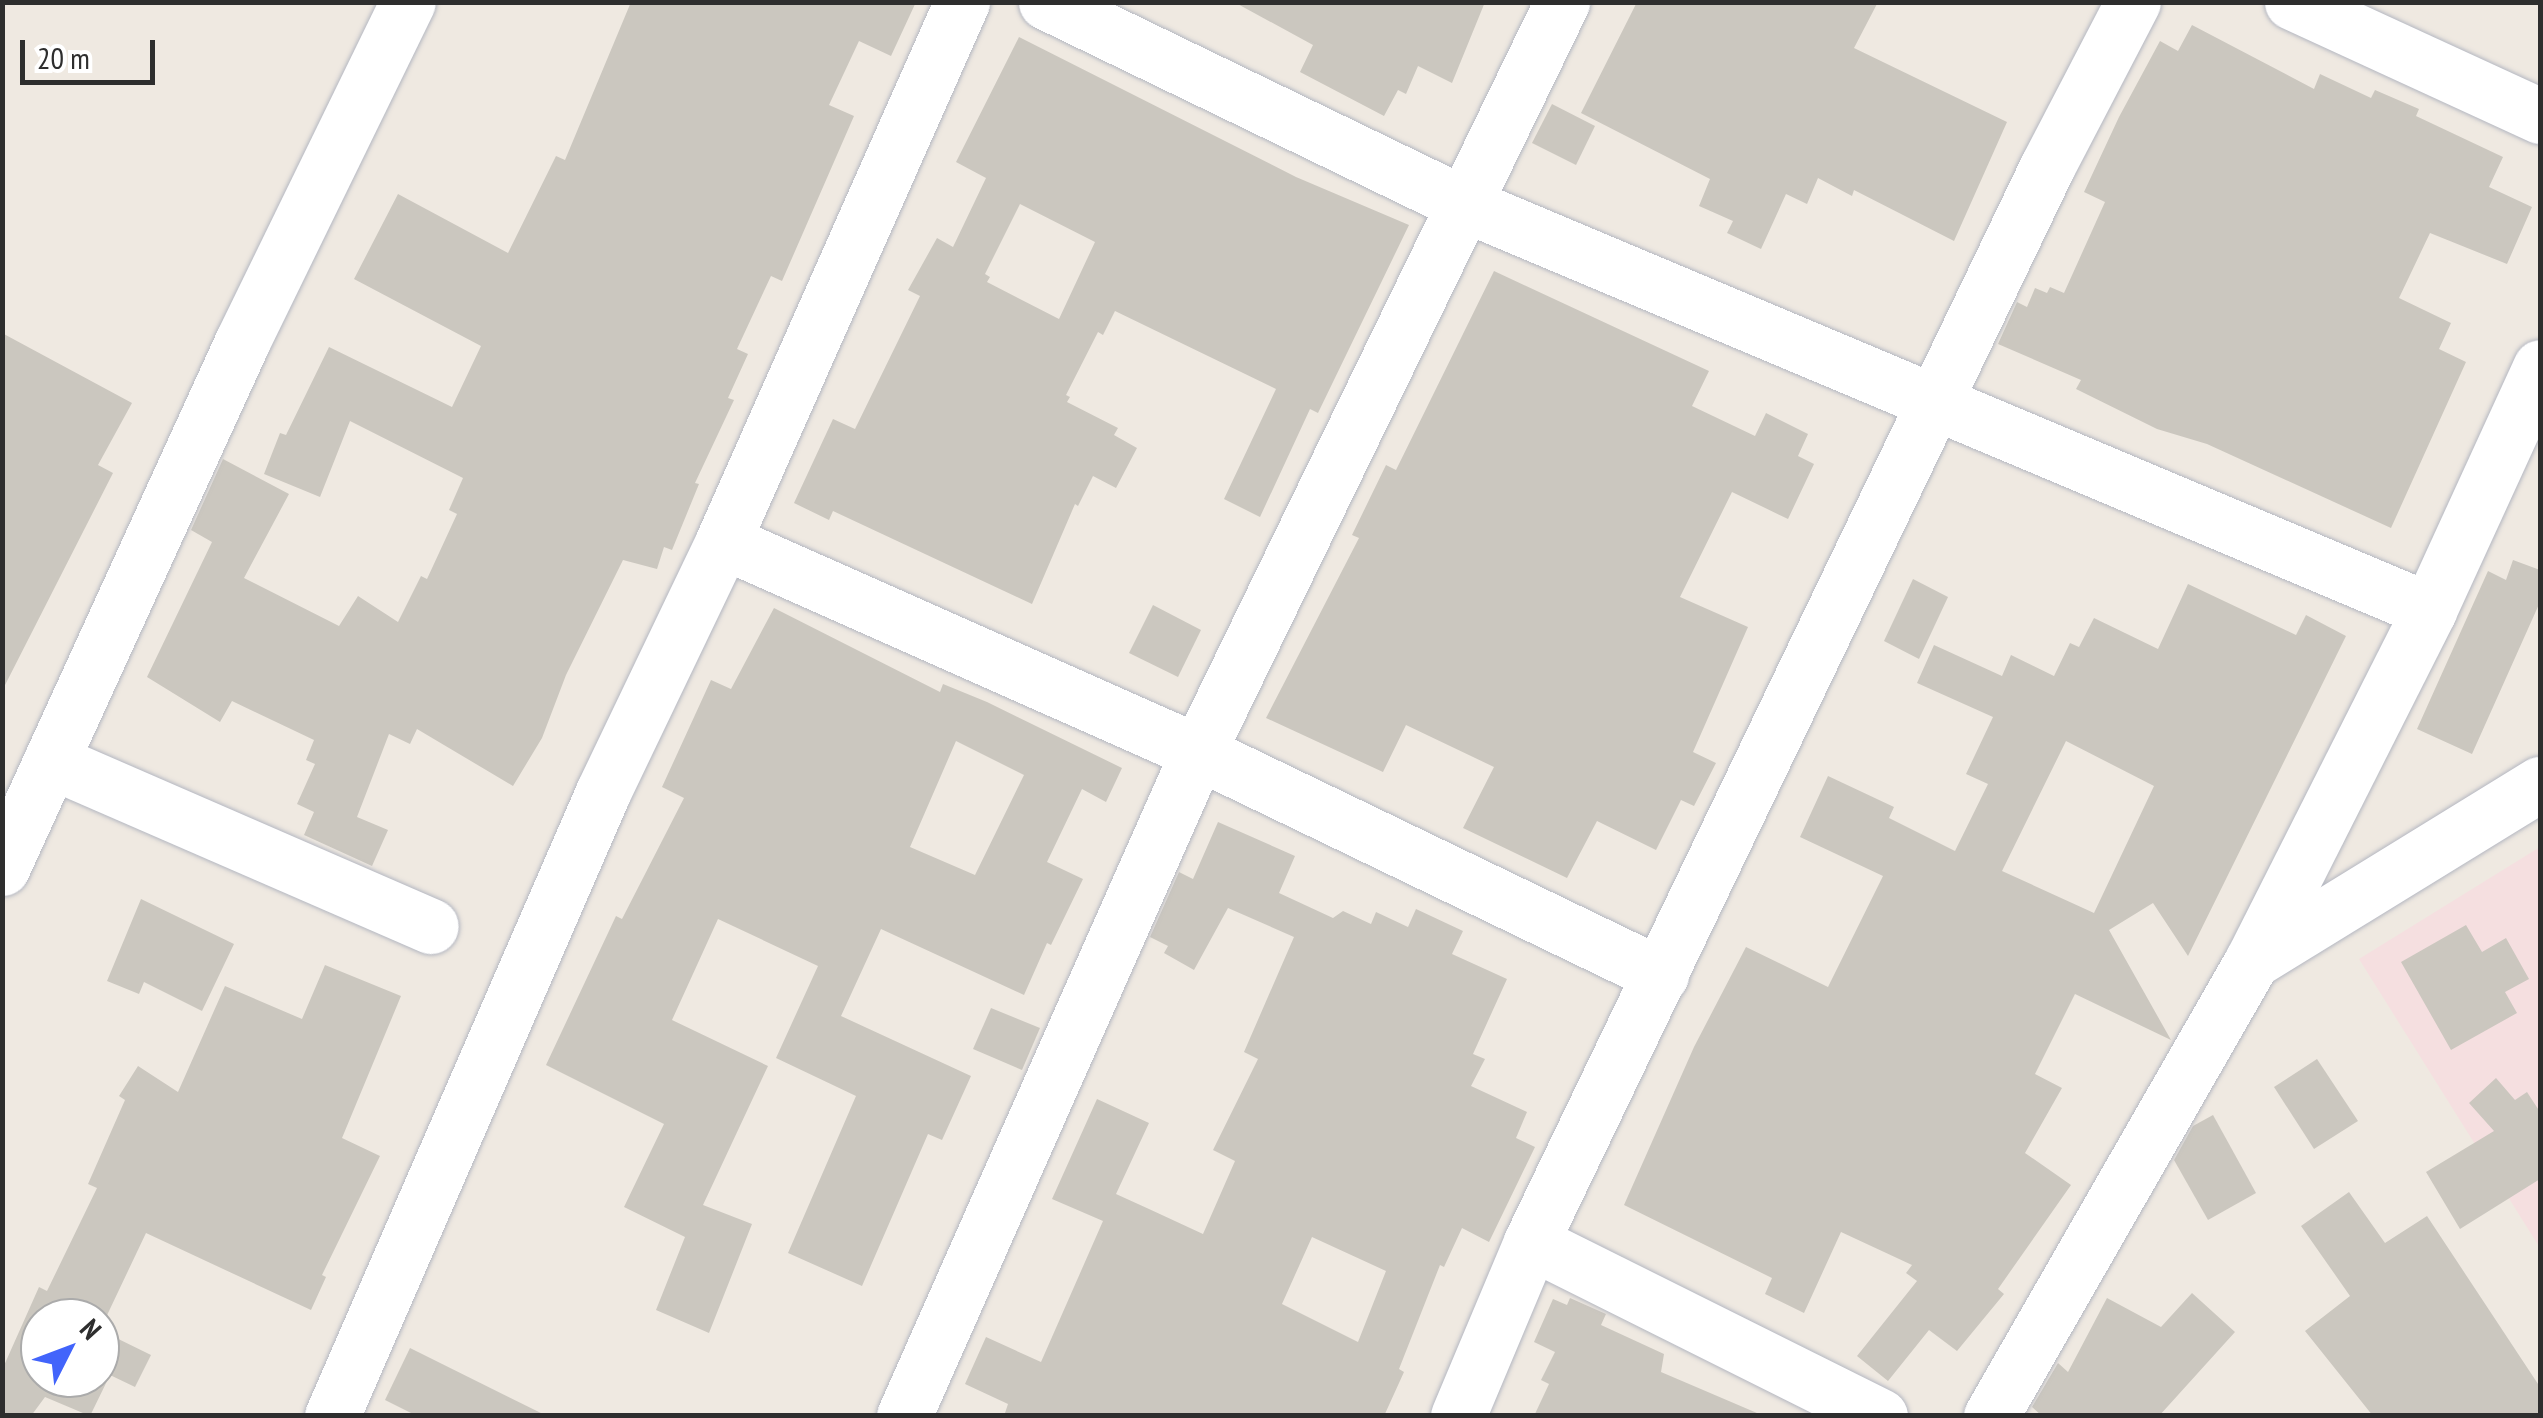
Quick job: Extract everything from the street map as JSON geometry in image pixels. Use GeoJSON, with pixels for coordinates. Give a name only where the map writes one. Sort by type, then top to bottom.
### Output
{"type":"FeatureCollection","features":[{"type":"Feature","properties":{"kind":"street"},"geometry":{"type":"LineString","coordinates":[[2,868],[242,342],[408,2]]}},
{"type":"Feature","properties":{"kind":"street"},"geometry":{"type":"LineString","coordinates":[[332,1416],[602,792],[723,541],[962,2]]}},
{"type":"Feature","properties":{"kind":"street"},"geometry":{"type":"LineString","coordinates":[[1046,2],[1464,204],[1936,399],[2429,610]]}},
{"type":"Feature","properties":{"kind":"street"},"geometry":{"type":"LineString","coordinates":[[904,1416],[1198,752],[1562,2]]}},
{"type":"Feature","properties":{"kind":"street"},"geometry":{"type":"LineString","coordinates":[[1458,1416],[1531,1242],[1936,399],[2133,2]]}},
{"type":"Feature","properties":{"kind":"street"},"geometry":{"type":"LineString","coordinates":[[2292,2],[2540,116]]}},
{"type":"Feature","properties":{"kind":"street"},"geometry":{"type":"LineString","coordinates":[[1990,1416],[2252,962],[2429,610],[2540,367]]}},
{"type":"Feature","properties":{"kind":"street"},"geometry":{"type":"LineString","coordinates":[[723,541],[1198,752],[1661,975]]}},
{"type":"Feature","properties":{"kind":"street"},"geometry":{"type":"LineString","coordinates":[[51,762],[432,926]]}},
{"type":"Feature","properties":{"kind":"street"},"geometry":{"type":"LineString","coordinates":[[2252,962],[2540,784]]}},
{"type":"Feature","properties":{"kind":"street"},"geometry":{"type":"LineString","coordinates":[[1531,1242],[1880,1416]]}},
{"type":"Feature","properties":{"kind":"shaded area"},"geometry":{"type":"Polygon","coordinates":[[[2540,847],[2540,1248],[2359,959],[2540,847]]]}},
{"type":"Feature","properties":{"kind":"building"},"geometry":{"type":"Polygon","coordinates":[[[631,2],[916,2],[891,56],[859,41],[829,105],[854,116],[782,281],[771,276],[737,349],[748,354],[728,398],[734,400],[695,483],[699,484],[672,550],[664,547],[657,569],[623,560],[566,675],[542,738],[513,786],[417,729],[410,744],[389,734],[357,817],[388,830],[372,866],[304,835],[314,812],[297,804],[315,764],[306,760],[314,740],[232,701],[220,722],[147,677],[212,542],[191,530],[223,459],[289,494],[244,578],[339,626],[358,596],[398,622],[421,576],[427,579],[457,514],[449,510],[463,478],[350,421],[320,497],[264,474],[280,433],[286,435],[329,347],[452,407],[481,346],[354,279],[398,194],[508,253],[556,156],[565,160],[631,2]]]}},
{"type":"Feature","properties":{"kind":"building"},"geometry":{"type":"Polygon","coordinates":[[[1234,2],[1485,2],[1452,83],[1418,66],[1406,94],[1398,90],[1384,116],[1300,72],[1313,45],[1234,2]]]}},
{"type":"Feature","properties":{"kind":"building"},"geometry":{"type":"Polygon","coordinates":[[[1637,2],[1878,2],[1854,48],[2007,122],[1954,241],[1854,190],[1852,196],[1818,178],[1807,204],[1786,194],[1761,249],[1727,233],[1733,221],[1699,206],[1710,179],[1581,113],[1637,2]]]}},
{"type":"Feature","properties":{"kind":"building"},"geometry":{"type":"Polygon","coordinates":[[[2192,25],[2314,89],[2320,74],[2371,98],[2375,90],[2419,109],[2416,116],[2503,157],[2489,187],[2532,207],[2507,264],[2430,233],[2399,298],[2451,323],[2439,349],[2466,362],[2391,528],[2207,444],[2157,429],[2076,389],[2081,380],[1998,344],[2017,302],[2027,307],[2035,288],[2047,293],[2050,287],[2064,293],[2105,202],[2084,192],[2119,117],[2160,41],[2178,51],[2192,25]]]}},
{"type":"Feature","properties":{"kind":"building"},"geometry":{"type":"Polygon","coordinates":[[[1019,37],[1296,177],[1409,225],[1318,413],[1310,409],[1260,517],[1224,499],[1276,389],[1115,311],[1103,335],[1098,332],[1066,395],[1070,397],[1067,402],[1118,428],[1114,435],[1137,448],[1116,488],[1093,476],[1078,506],[1075,504],[1032,604],[833,511],[829,520],[794,503],[833,419],[855,429],[920,296],[908,290],[937,238],[953,247],[986,178],[956,162],[1019,37]],[[1020,204],[985,274],[990,277],[987,282],[1059,319],[1095,242],[1020,204]]]}},
{"type":"Feature","properties":{"kind":"building"},"geometry":{"type":"Polygon","coordinates":[[[1552,104],[1595,126],[1576,165],[1532,143],[1552,104]]]}},
{"type":"Feature","properties":{"kind":"building"},"geometry":{"type":"Polygon","coordinates":[[[1494,271],[1709,371],[1692,406],[1755,436],[1766,413],[1808,434],[1798,456],[1814,464],[1788,519],[1732,492],[1680,597],[1748,627],[1693,752],[1716,763],[1694,806],[1681,800],[1656,850],[1597,821],[1567,878],[1463,828],[1494,767],[1406,725],[1383,772],[1266,718],[1359,538],[1352,535],[1386,465],[1396,470],[1494,271]]]}},
{"type":"Feature","properties":{"kind":"building"},"geometry":{"type":"Polygon","coordinates":[[[2,333],[132,403],[98,465],[113,473],[2,691],[2,333]]]}},
{"type":"Feature","properties":{"kind":"building"},"geometry":{"type":"Polygon","coordinates":[[[2513,560],[2540,570],[2540,602],[2472,754],[2417,729],[2488,571],[2506,580],[2513,560]]]}},
{"type":"Feature","properties":{"kind":"building"},"geometry":{"type":"Polygon","coordinates":[[[1913,579],[1948,597],[1919,659],[1884,641],[1913,579]]]}},
{"type":"Feature","properties":{"kind":"building"},"geometry":{"type":"Polygon","coordinates":[[[2188,584],[2296,635],[2306,615],[2346,636],[2188,956],[2153,903],[2109,930],[2171,1040],[2075,994],[2035,1074],[2062,1088],[2025,1153],[2071,1185],[1998,1289],[2004,1294],[1957,1351],[1929,1330],[1888,1381],[1857,1356],[1917,1281],[1906,1273],[1912,1265],[1841,1232],[1804,1313],[1765,1294],[1772,1278],[1624,1205],[1694,1047],[1746,947],[1828,987],[1883,876],[1800,837],[1828,776],[1894,807],[1889,818],[1955,851],[1988,784],[1966,774],[1993,717],[1917,683],[1934,645],[2002,676],[2011,655],[2054,676],[2070,643],[2079,647],[2094,618],[2158,649],[2188,584]],[[2066,741],[2002,871],[2094,913],[2154,786],[2066,741]]]}},
{"type":"Feature","properties":{"kind":"building"},"geometry":{"type":"Polygon","coordinates":[[[1153,605],[1201,630],[1178,677],[1129,653],[1153,605]]]}},
{"type":"Feature","properties":{"kind":"building"},"geometry":{"type":"Polygon","coordinates":[[[774,608],[940,692],[943,684],[987,702],[1122,768],[1106,802],[1082,789],[1047,862],[1083,879],[1051,945],[1047,943],[1024,995],[881,929],[841,1016],[971,1076],[942,1140],[928,1134],[862,1286],[788,1253],[856,1096],[776,1058],[818,966],[718,919],[672,1020],[768,1066],[703,1205],[752,1224],[709,1333],[656,1310],[685,1237],[624,1207],[664,1124],[546,1065],[616,916],[622,919],[684,798],[662,787],[711,680],[731,689],[774,608]],[[956,741],[910,847],[975,875],[1024,775],[956,741]]]}},
{"type":"Feature","properties":{"kind":"building"},"geometry":{"type":"Polygon","coordinates":[[[1218,822],[1295,856],[1279,893],[1333,918],[1343,911],[1371,924],[1376,912],[1408,927],[1416,909],[1463,931],[1452,954],[1507,979],[1473,1054],[1485,1059],[1471,1086],[1527,1112],[1516,1138],[1535,1147],[1489,1242],[1462,1228],[1444,1267],[1440,1265],[1399,1369],[1404,1372],[1384,1416],[1004,1416],[1008,1404],[965,1384],[986,1337],[1041,1362],[1103,1221],[1052,1199],[1097,1099],[1149,1123],[1116,1194],[1203,1234],[1235,1161],[1213,1150],[1258,1059],[1244,1052],[1294,937],[1228,908],[1194,970],[1164,953],[1168,946],[1150,937],[1179,872],[1193,879],[1218,822]],[[1312,1237],[1282,1304],[1358,1342],[1386,1271],[1312,1237]]]}},
{"type":"Feature","properties":{"kind":"building"},"geometry":{"type":"Polygon","coordinates":[[[141,899],[234,944],[202,1011],[144,982],[139,994],[107,981],[141,899]]]}},
{"type":"Feature","properties":{"kind":"building"},"geometry":{"type":"Polygon","coordinates":[[[2466,925],[2482,952],[2506,938],[2529,979],[2505,992],[2517,1013],[2451,1050],[2401,962],[2466,925]]]}},
{"type":"Feature","properties":{"kind":"building"},"geometry":{"type":"Polygon","coordinates":[[[325,965],[401,996],[342,1138],[380,1156],[322,1275],[326,1277],[311,1310],[146,1233],[115,1298],[34,1298],[39,1287],[47,1291],[97,1188],[88,1184],[125,1100],[119,1096],[138,1066],[178,1092],[225,986],[302,1019],[325,965]]]}},
{"type":"Feature","properties":{"kind":"building"},"geometry":{"type":"Polygon","coordinates":[[[991,1008],[1040,1028],[1022,1070],[973,1049],[991,1008]]]}},
{"type":"Feature","properties":{"kind":"building"},"geometry":{"type":"Polygon","coordinates":[[[2317,1059],[2358,1121],[2314,1149],[2274,1087],[2317,1059]]]}},
{"type":"Feature","properties":{"kind":"building"},"geometry":{"type":"Polygon","coordinates":[[[2496,1078],[2515,1100],[2527,1092],[2540,1112],[2540,1179],[2460,1229],[2426,1172],[2494,1131],[2469,1103],[2496,1078]]]}},
{"type":"Feature","properties":{"kind":"building"},"geometry":{"type":"Polygon","coordinates":[[[2213,1115],[2256,1193],[2208,1220],[2174,1160],[2193,1126],[2213,1115]]]}},
{"type":"Feature","properties":{"kind":"building"},"geometry":{"type":"Polygon","coordinates":[[[2349,1192],[2385,1243],[2427,1216],[2540,1387],[2540,1416],[2373,1416],[2305,1331],[2350,1296],[2301,1226],[2349,1192]]]}},
{"type":"Feature","properties":{"kind":"building"},"geometry":{"type":"Polygon","coordinates":[[[2192,1293],[2235,1332],[2159,1416],[2042,1416],[2032,1407],[2058,1363],[2068,1372],[2107,1298],[2161,1327],[2192,1293]]]}},
{"type":"Feature","properties":{"kind":"building"},"geometry":{"type":"Polygon","coordinates":[[[1570,1298],[1606,1314],[1601,1325],[1664,1354],[1661,1372],[1764,1416],[1534,1416],[1549,1384],[1541,1380],[1555,1352],[1534,1342],[1553,1299],[1567,1305],[1570,1298]]]}},
{"type":"Feature","properties":{"kind":"building"},"geometry":{"type":"Polygon","coordinates":[[[20,1330],[20,1398],[44,1398],[31,1416],[2,1416],[2,1370],[20,1330]]]}},
{"type":"Feature","properties":{"kind":"building"},"geometry":{"type":"Polygon","coordinates":[[[120,1340],[151,1355],[135,1387],[120,1380],[120,1340]]]}},
{"type":"Feature","properties":{"kind":"building"},"geometry":{"type":"Polygon","coordinates":[[[410,1348],[547,1416],[417,1416],[385,1400],[410,1348]]]}},
{"type":"Feature","properties":{"kind":"building"},"geometry":{"type":"Polygon","coordinates":[[[47,1398],[99,1398],[90,1416],[47,1398]]]}}]}
